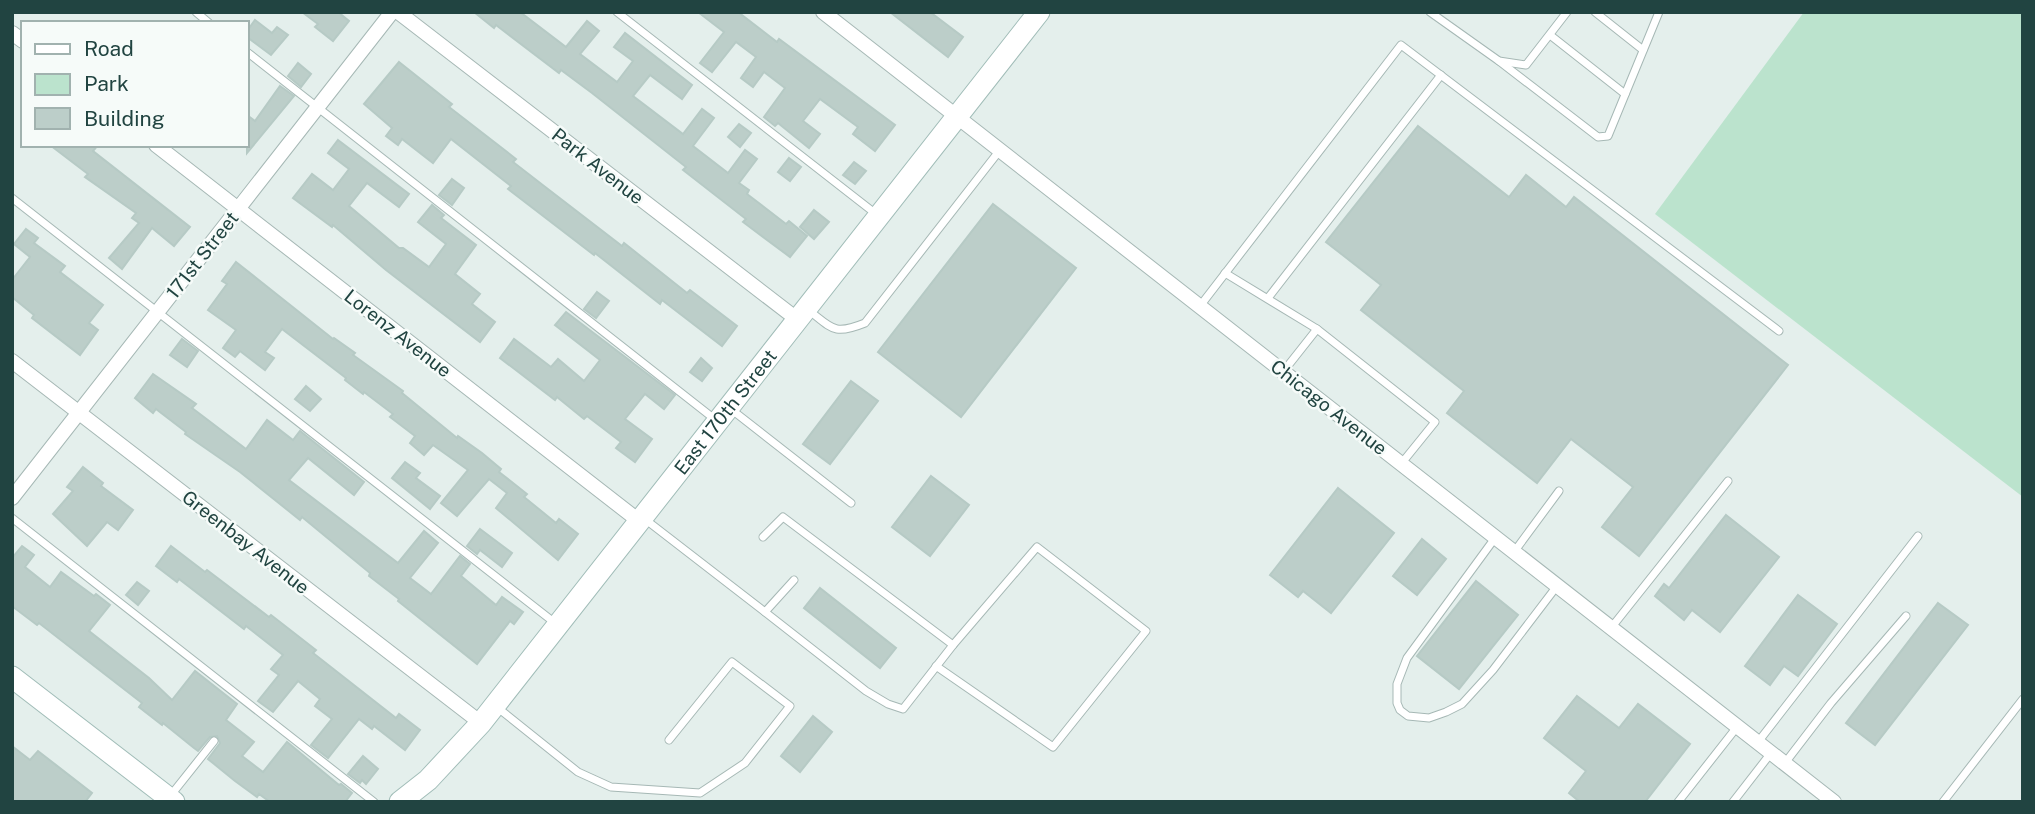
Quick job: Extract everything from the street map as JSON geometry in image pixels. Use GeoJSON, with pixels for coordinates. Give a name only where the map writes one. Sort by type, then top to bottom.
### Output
{"type":"FeatureCollection","features":[{"type":"Feature","properties":{"kind":"street","name":"171st Street"},"geometry":{"type":"LineString","coordinates":[[12,498],[392,12]]}},
{"type":"Feature","properties":{"kind":"street","name":"Park Avenue"},"geometry":{"type":"LineString","coordinates":[[398,12],[802,314]]}},
{"type":"Feature","properties":{"kind":"street","name":"Chicago Avenue"},"geometry":{"type":"LineString","coordinates":[[823,12],[1834,802]]}},
{"type":"Feature","properties":{"kind":"street","name":"East 170th Street"},"geometry":{"type":"LineString","coordinates":[[400,802],[428,780],[481,723],[1036,14]]}},
{"type":"Feature","properties":{"kind":"street","name":"Lorenz Avenue"},"geometry":{"type":"LineString","coordinates":[[159,147],[641,519]]}},
{"type":"Feature","properties":{"kind":"street","name":"Greenbay Avenue"},"geometry":{"type":"LineString","coordinates":[[12,361],[481,723]]}},
{"type":"Feature","properties":{"kind":"street"},"geometry":{"type":"LineString","coordinates":[[12,677],[172,800]]}},
{"type":"Feature","properties":{"kind":"lane"},"geometry":{"type":"LineString","coordinates":[[617,12],[879,216]]}},
{"type":"Feature","properties":{"kind":"lane"},"geometry":{"type":"LineString","coordinates":[[1430,12],[1598,137],[1608,136],[1659,12]]}},
{"type":"Feature","properties":{"kind":"lane"},"geometry":{"type":"LineString","coordinates":[[1499,61],[1526,65],[1567,12]]}},
{"type":"Feature","properties":{"kind":"lane"},"geometry":{"type":"LineString","coordinates":[[1595,12],[1643,50]]}},
{"type":"Feature","properties":{"kind":"lane"},"geometry":{"type":"LineString","coordinates":[[1550,35],[1625,94]]}},
{"type":"Feature","properties":{"kind":"lane"},"geometry":{"type":"LineString","coordinates":[[1200,306],[1401,46],[1779,331]]}},
{"type":"Feature","properties":{"kind":"lane"},"geometry":{"type":"LineString","coordinates":[[248,53],[723,414],[851,503]]}},
{"type":"Feature","properties":{"kind":"lane"},"geometry":{"type":"LineString","coordinates":[[1268,298],[1441,75]]}},
{"type":"Feature","properties":{"kind":"lane"},"geometry":{"type":"LineString","coordinates":[[802,314],[836,330],[848,330],[865,323],[1000,150]]}},
{"type":"Feature","properties":{"kind":"lane"},"geometry":{"type":"LineString","coordinates":[[12,198],[558,625]]}},
{"type":"Feature","properties":{"kind":"lane"},"geometry":{"type":"LineString","coordinates":[[1225,273],[1317,329],[1435,422],[1401,464]]}},
{"type":"Feature","properties":{"kind":"lane"},"geometry":{"type":"LineString","coordinates":[[1283,372],[1317,329]]}},
{"type":"Feature","properties":{"kind":"lane"},"geometry":{"type":"LineString","coordinates":[[1611,628],[1728,481]]}},
{"type":"Feature","properties":{"kind":"lane"},"geometry":{"type":"LineString","coordinates":[[1514,552],[1559,491]]}},
{"type":"Feature","properties":{"kind":"lane"},"geometry":{"type":"LineString","coordinates":[[763,537],[783,517],[953,645]]}},
{"type":"Feature","properties":{"kind":"lane"},"geometry":{"type":"LineString","coordinates":[[12,518],[374,802]]}},
{"type":"Feature","properties":{"kind":"lane"},"geometry":{"type":"LineString","coordinates":[[641,519],[866,691],[903,709],[936,666],[953,645],[1037,547],[1146,631],[1053,747],[936,666]]}},
{"type":"Feature","properties":{"kind":"lane"},"geometry":{"type":"LineString","coordinates":[[1758,742],[1918,536]]}},
{"type":"Feature","properties":{"kind":"lane"},"geometry":{"type":"LineString","coordinates":[[1496,537],[1407,658],[1397,684],[1397,704],[1400,710],[1408,716],[1429,718],[1462,704],[1493,670],[1558,586]]}},
{"type":"Feature","properties":{"kind":"lane"},"geometry":{"type":"LineString","coordinates":[[765,612],[794,580]]}},
{"type":"Feature","properties":{"kind":"lane"},"geometry":{"type":"LineString","coordinates":[[1784,763],[1831,703],[1906,616]]}},
{"type":"Feature","properties":{"kind":"lane"},"geometry":{"type":"LineString","coordinates":[[495,705],[578,772],[611,787],[700,793],[745,763],[790,706],[732,662],[669,740]]}},
{"type":"Feature","properties":{"kind":"lane"},"geometry":{"type":"LineString","coordinates":[[1942,802],[2023,699]]}},
{"type":"Feature","properties":{"kind":"lane"},"geometry":{"type":"LineString","coordinates":[[1678,802],[1738,726]]}},
{"type":"Feature","properties":{"kind":"lane"},"geometry":{"type":"LineString","coordinates":[[172,800],[214,741]]}},
{"type":"Feature","properties":{"kind":"lane"},"geometry":{"type":"LineString","coordinates":[[1733,802],[1771,753]]}},
{"type":"Feature","properties":{"kind":"green space"},"geometry":{"type":"Polygon","coordinates":[[[1804,12],[2023,12],[2023,497],[1655,214],[1804,12]]]}},
{"type":"Feature","properties":{"kind":"building"},"geometry":{"type":"Polygon","coordinates":[[[302,12],[338,12],[349,21],[333,41],[315,27],[318,24],[302,12]]]}},
{"type":"Feature","properties":{"kind":"building"},"geometry":{"type":"Polygon","coordinates":[[[474,12],[520,12],[566,47],[587,21],[599,31],[580,54],[617,82],[633,61],[614,47],[625,33],[692,85],[682,99],[650,75],[633,96],[683,134],[702,109],[714,118],[693,146],[728,173],[745,150],[757,159],[739,183],[749,190],[747,194],[786,224],[789,221],[807,236],[790,257],[743,222],[746,219],[683,170],[686,167],[592,93],[561,70],[559,73],[496,25],[494,28],[474,12]]]}},
{"type":"Feature","properties":{"kind":"building"},"geometry":{"type":"Polygon","coordinates":[[[698,12],[738,12],[895,125],[875,151],[853,134],[858,127],[820,99],[803,121],[820,134],[809,148],[778,123],[775,126],[764,117],[785,88],[764,72],[753,87],[741,78],[756,57],[736,42],[712,72],[700,63],[724,32],[698,12]]]}},
{"type":"Feature","properties":{"kind":"building"},"geometry":{"type":"Polygon","coordinates":[[[890,12],[930,12],[963,37],[948,57],[890,12]]]}},
{"type":"Feature","properties":{"kind":"building"},"geometry":{"type":"Polygon","coordinates":[[[255,20],[272,33],[277,27],[288,35],[271,55],[248,38],[248,30],[255,20]]]}},
{"type":"Feature","properties":{"kind":"building"},"geometry":{"type":"Polygon","coordinates":[[[399,62],[452,104],[449,107],[516,159],[513,162],[622,246],[624,243],[687,293],[690,290],[737,326],[722,346],[662,300],[660,304],[595,253],[594,255],[508,189],[511,186],[451,139],[433,163],[402,139],[398,145],[386,136],[392,128],[364,104],[399,62]]]}},
{"type":"Feature","properties":{"kind":"building"},"geometry":{"type":"Polygon","coordinates":[[[298,63],[311,74],[301,87],[288,76],[298,63]]]}},
{"type":"Feature","properties":{"kind":"building"},"geometry":{"type":"Polygon","coordinates":[[[280,86],[294,96],[247,153],[248,116],[255,121],[280,86]]]}},
{"type":"Feature","properties":{"kind":"building"},"geometry":{"type":"Polygon","coordinates":[[[739,124],[751,133],[740,147],[728,137],[739,124]]]}},
{"type":"Feature","properties":{"kind":"building"},"geometry":{"type":"Polygon","coordinates":[[[1418,126],[1509,197],[1526,175],[1566,207],[1574,197],[1788,365],[1639,556],[1602,527],[1633,487],[1571,439],[1537,483],[1447,413],[1464,391],[1361,310],[1381,285],[1326,242],[1418,126]]]}},
{"type":"Feature","properties":{"kind":"building"},"geometry":{"type":"Polygon","coordinates":[[[338,140],[409,194],[399,207],[367,183],[349,206],[399,248],[403,248],[429,267],[446,244],[418,222],[432,205],[444,215],[441,218],[476,245],[455,274],[480,294],[472,304],[495,322],[480,342],[386,270],[333,225],[332,227],[293,198],[312,174],[333,190],[349,169],[328,153],[338,140]]]}},
{"type":"Feature","properties":{"kind":"building"},"geometry":{"type":"Polygon","coordinates":[[[53,147],[96,147],[93,151],[190,227],[174,246],[152,228],[122,269],[109,258],[139,223],[132,218],[136,213],[85,177],[88,174],[53,147]]]}},
{"type":"Feature","properties":{"kind":"building"},"geometry":{"type":"Polygon","coordinates":[[[789,158],[801,167],[790,181],[778,172],[789,158]]]}},
{"type":"Feature","properties":{"kind":"building"},"geometry":{"type":"Polygon","coordinates":[[[854,162],[866,171],[855,184],[843,175],[854,162]]]}},
{"type":"Feature","properties":{"kind":"building"},"geometry":{"type":"Polygon","coordinates":[[[452,179],[464,188],[452,205],[439,195],[452,179]]]}},
{"type":"Feature","properties":{"kind":"building"},"geometry":{"type":"Polygon","coordinates":[[[993,204],[1076,268],[961,417],[878,352],[993,204]]]}},
{"type":"Feature","properties":{"kind":"building"},"geometry":{"type":"Polygon","coordinates":[[[814,210],[829,222],[814,239],[800,227],[814,210]]]}},
{"type":"Feature","properties":{"kind":"building"},"geometry":{"type":"Polygon","coordinates":[[[26,229],[38,238],[34,243],[65,266],[60,272],[103,305],[89,323],[98,330],[80,355],[32,318],[34,315],[12,297],[12,280],[30,257],[14,244],[26,229]]]}},
{"type":"Feature","properties":{"kind":"building"},"geometry":{"type":"Polygon","coordinates":[[[236,262],[403,391],[402,393],[457,438],[458,436],[482,453],[501,469],[499,472],[527,494],[524,497],[556,523],[559,519],[578,534],[558,560],[496,508],[507,493],[489,479],[457,516],[441,503],[468,470],[433,445],[424,455],[410,443],[415,436],[390,417],[393,414],[364,392],[363,394],[282,329],[265,352],[274,358],[265,370],[240,351],[235,357],[223,348],[236,330],[208,310],[227,284],[222,281],[236,262]]]}},
{"type":"Feature","properties":{"kind":"building"},"geometry":{"type":"Polygon","coordinates":[[[597,292],[609,301],[596,318],[584,309],[597,292]]]}},
{"type":"Feature","properties":{"kind":"building"},"geometry":{"type":"Polygon","coordinates":[[[566,312],[675,395],[664,409],[645,394],[625,419],[652,439],[635,462],[616,448],[621,442],[587,416],[584,419],[557,397],[555,400],[500,358],[514,339],[551,367],[558,359],[584,381],[600,360],[555,325],[566,312]]]}},
{"type":"Feature","properties":{"kind":"building"},"geometry":{"type":"Polygon","coordinates":[[[182,339],[198,351],[187,367],[170,355],[182,339]]]}},
{"type":"Feature","properties":{"kind":"building"},"geometry":{"type":"Polygon","coordinates":[[[701,358],[712,368],[702,381],[690,372],[701,358]]]}},
{"type":"Feature","properties":{"kind":"building"},"geometry":{"type":"Polygon","coordinates":[[[153,374],[196,404],[192,408],[246,449],[267,420],[293,440],[300,431],[364,482],[354,495],[308,458],[289,480],[398,563],[424,531],[438,543],[410,578],[431,594],[460,556],[470,564],[461,576],[496,605],[502,597],[523,612],[514,624],[510,621],[477,664],[398,601],[399,599],[369,576],[370,573],[302,517],[300,520],[156,409],[153,413],[135,398],[153,374]]]}},
{"type":"Feature","properties":{"kind":"building"},"geometry":{"type":"Polygon","coordinates":[[[851,381],[878,401],[830,464],[803,444],[851,381]]]}},
{"type":"Feature","properties":{"kind":"building"},"geometry":{"type":"Polygon","coordinates":[[[306,386],[321,399],[310,411],[295,399],[306,386]]]}},
{"type":"Feature","properties":{"kind":"building"},"geometry":{"type":"Polygon","coordinates":[[[405,462],[420,473],[416,478],[440,496],[430,509],[392,478],[405,462]]]}},
{"type":"Feature","properties":{"kind":"building"},"geometry":{"type":"Polygon","coordinates":[[[83,467],[103,483],[101,486],[133,510],[118,530],[107,522],[87,546],[53,514],[73,491],[67,487],[83,467]]]}},
{"type":"Feature","properties":{"kind":"building"},"geometry":{"type":"Polygon","coordinates":[[[931,476],[969,505],[930,556],[892,527],[931,476]]]}},
{"type":"Feature","properties":{"kind":"building"},"geometry":{"type":"Polygon","coordinates":[[[1338,488],[1394,533],[1331,613],[1303,591],[1298,597],[1270,575],[1338,488]]]}},
{"type":"Feature","properties":{"kind":"building"},"geometry":{"type":"Polygon","coordinates":[[[1726,515],[1779,557],[1720,632],[1692,610],[1684,620],[1655,596],[1664,584],[1669,588],[1726,515]]]}},
{"type":"Feature","properties":{"kind":"building"},"geometry":{"type":"Polygon","coordinates":[[[480,529],[512,553],[502,567],[480,550],[477,554],[467,546],[480,529]]]}},
{"type":"Feature","properties":{"kind":"building"},"geometry":{"type":"Polygon","coordinates":[[[1422,539],[1446,559],[1417,595],[1393,576],[1422,539]]]}},
{"type":"Feature","properties":{"kind":"building"},"geometry":{"type":"Polygon","coordinates":[[[22,546],[34,555],[25,567],[50,587],[61,572],[110,605],[89,631],[149,678],[172,700],[195,671],[237,704],[226,720],[254,742],[242,756],[263,772],[287,742],[352,793],[345,802],[270,802],[259,794],[257,797],[235,781],[208,759],[220,743],[217,736],[210,737],[198,751],[139,707],[142,703],[39,623],[37,625],[12,606],[12,558],[22,546]]]}},
{"type":"Feature","properties":{"kind":"building"},"geometry":{"type":"Polygon","coordinates":[[[171,546],[269,617],[271,615],[316,650],[313,653],[396,718],[399,714],[420,730],[405,750],[374,726],[372,729],[359,719],[328,758],[311,745],[332,719],[315,706],[320,699],[298,681],[273,712],[258,701],[279,675],[271,669],[283,655],[179,579],[177,582],[156,566],[171,546]]]}},
{"type":"Feature","properties":{"kind":"building"},"geometry":{"type":"Polygon","coordinates":[[[1476,581],[1518,615],[1459,689],[1417,656],[1476,581]]]}},
{"type":"Feature","properties":{"kind":"building"},"geometry":{"type":"Polygon","coordinates":[[[137,582],[149,591],[138,605],[126,595],[137,582]]]}},
{"type":"Feature","properties":{"kind":"building"},"geometry":{"type":"Polygon","coordinates":[[[820,588],[896,648],[880,668],[804,608],[820,588]]]}},
{"type":"Feature","properties":{"kind":"building"},"geometry":{"type":"Polygon","coordinates":[[[1798,595],[1837,624],[1798,676],[1784,666],[1770,685],[1745,666],[1798,595]]]}},
{"type":"Feature","properties":{"kind":"building"},"geometry":{"type":"Polygon","coordinates":[[[1938,603],[1968,625],[1875,745],[1846,723],[1938,603]]]}},
{"type":"Feature","properties":{"kind":"building"},"geometry":{"type":"Polygon","coordinates":[[[1577,696],[1619,728],[1638,704],[1690,744],[1645,802],[1580,802],[1569,793],[1586,771],[1544,738],[1577,696]]]}},
{"type":"Feature","properties":{"kind":"building"},"geometry":{"type":"Polygon","coordinates":[[[813,716],[832,732],[800,772],[781,756],[813,716]]]}},
{"type":"Feature","properties":{"kind":"building"},"geometry":{"type":"Polygon","coordinates":[[[12,746],[30,760],[38,751],[92,793],[85,802],[12,802],[12,746]]]}},
{"type":"Feature","properties":{"kind":"building"},"geometry":{"type":"Polygon","coordinates":[[[363,756],[378,769],[366,784],[348,774],[363,756]]]}}]}
